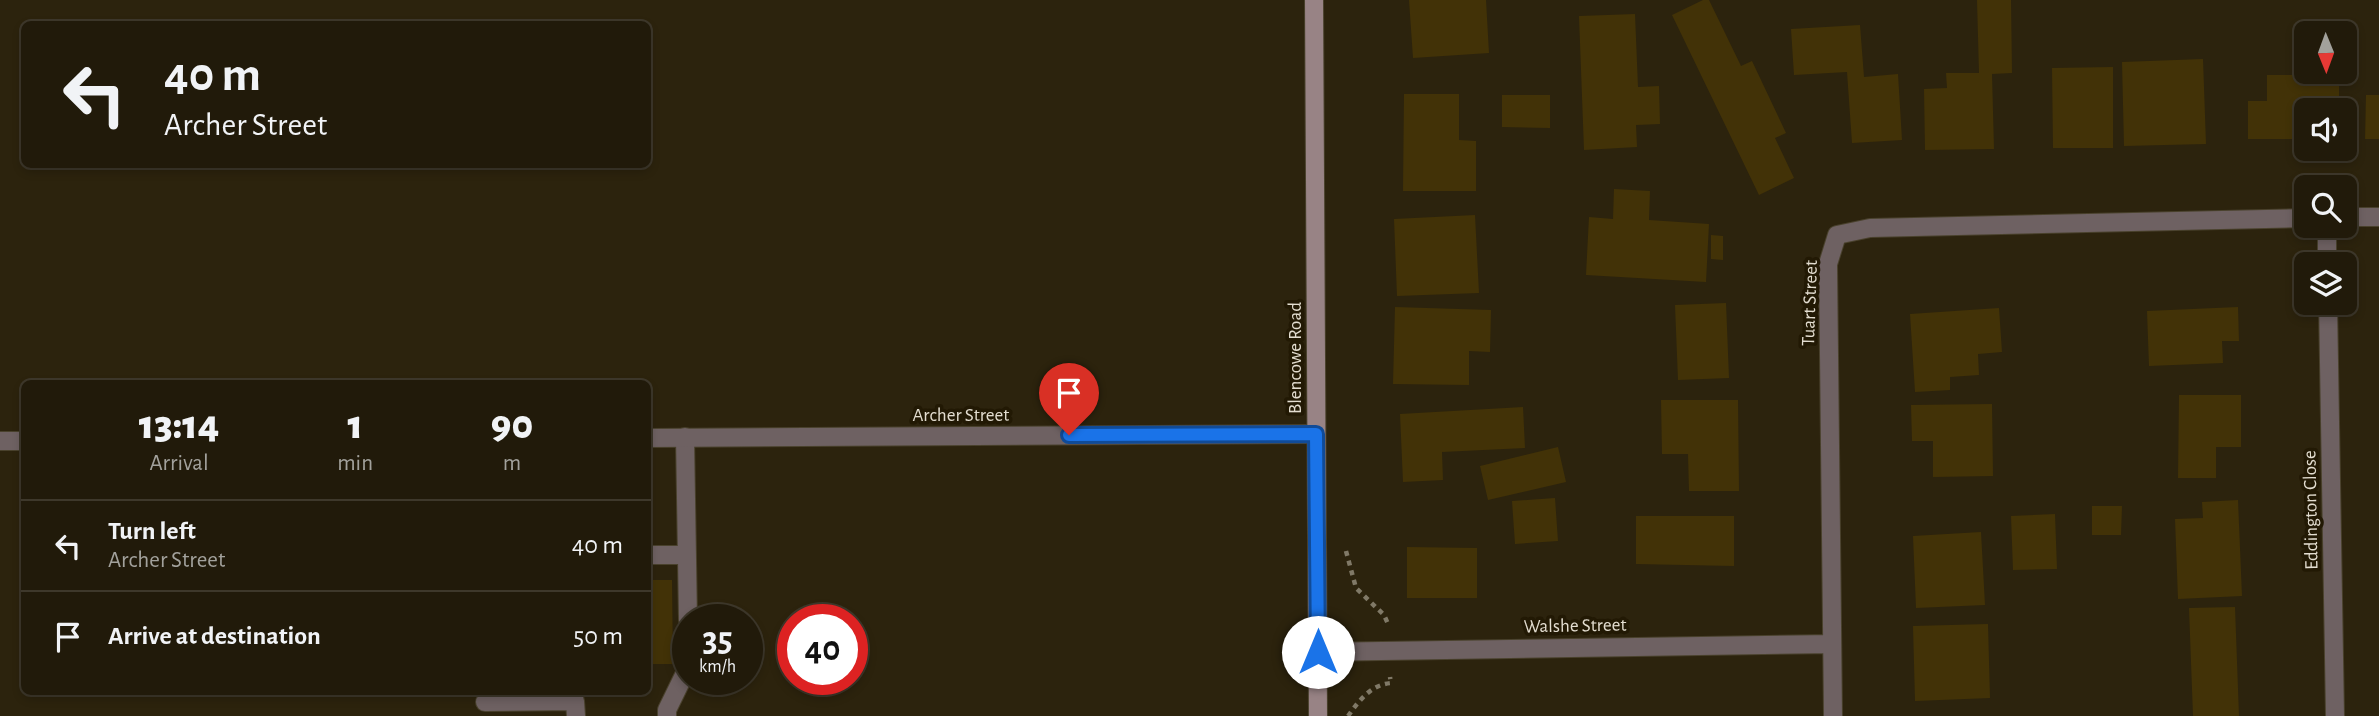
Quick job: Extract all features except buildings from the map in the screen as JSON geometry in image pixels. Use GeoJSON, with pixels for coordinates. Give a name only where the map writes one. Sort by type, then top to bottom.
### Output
{"type":"FeatureCollection","features":[{"type":"Feature","properties":{"kind":"street","name":"Blencowe Road"},"geometry":{"type":"LineString","coordinates":[[1314,0],[1318,716]]}},
{"type":"Feature","properties":{"kind":"street"},"geometry":{"type":"LineString","coordinates":[[2357,217],[2379,217]]}},
{"type":"Feature","properties":{"kind":"street","name":"Tuart Street"},"geometry":{"type":"LineString","coordinates":[[1833,716],[1828,264],[1837,236],[1870,228],[2294,218]]}},
{"type":"Feature","properties":{"kind":"street","name":"Eddington Close"},"geometry":{"type":"LineString","coordinates":[[2328,315],[2335,716]]}},
{"type":"Feature","properties":{"kind":"street","name":"Archer Street"},"geometry":{"type":"LineString","coordinates":[[651,438],[1316,434]]}},
{"type":"Feature","properties":{"kind":"street"},"geometry":{"type":"LineString","coordinates":[[685,438],[688,604]]}},
{"type":"Feature","properties":{"kind":"street"},"geometry":{"type":"LineString","coordinates":[[0,441],[21,441]]}},
{"type":"Feature","properties":{"kind":"street"},"geometry":{"type":"LineString","coordinates":[[651,555],[687,555]]}},
{"type":"Feature","properties":{"kind":"street","name":"Walshe Street"},"geometry":{"type":"LineString","coordinates":[[1318,652],[1832,644]]}},
{"type":"Feature","properties":{"kind":"street"},"geometry":{"type":"LineString","coordinates":[[667,716],[667,709],[674,695]]}},
{"type":"Feature","properties":{"kind":"street"},"geometry":{"type":"LineString","coordinates":[[483,703],[576,701],[576,716]]}},
{"type":"Feature","properties":{"kind":"path"},"geometry":{"type":"LineString","coordinates":[[1344,547],[1356,588],[1384,615],[1389,626]]}},
{"type":"Feature","properties":{"kind":"path"},"geometry":{"type":"LineString","coordinates":[[1348,716],[1362,697],[1381,684],[1391,683],[1390,673]]}},
{"type":"Feature","properties":{"kind":"route"},"geometry":{"type":"LineString","coordinates":[[1069,435],[1316,434],[1318,652]]}}]}
